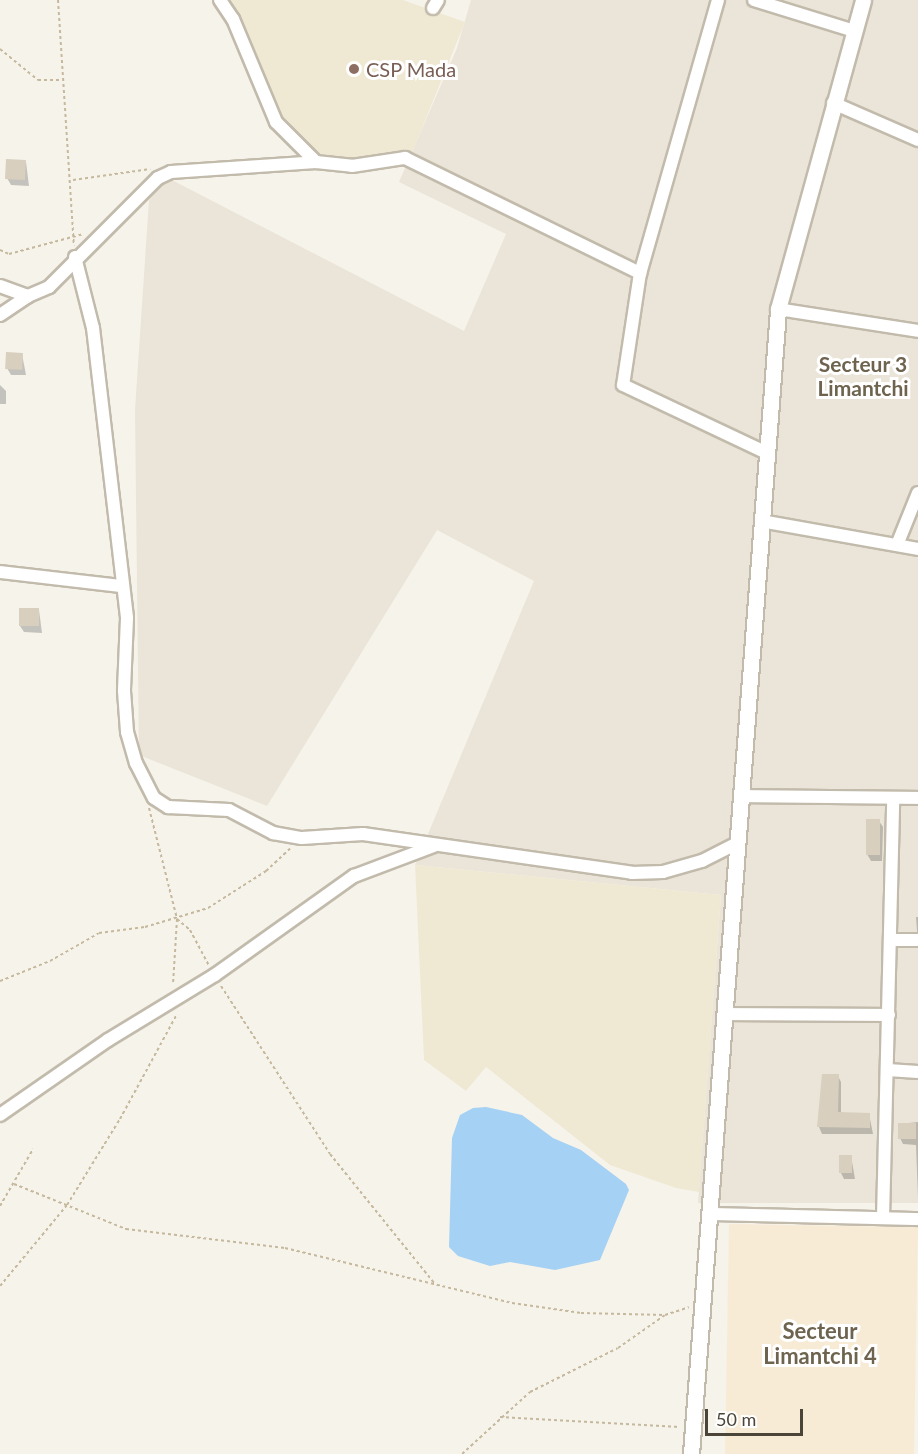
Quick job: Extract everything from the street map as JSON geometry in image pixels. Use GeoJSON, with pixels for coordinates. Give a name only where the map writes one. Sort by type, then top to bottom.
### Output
{"type":"FeatureCollection","features":[{"type":"Feature","properties":{"kind":"street"},"geometry":{"type":"LineString","coordinates":[[220,0],[233,19],[276,122],[316,162]]}},
{"type":"Feature","properties":{"kind":"street"},"geometry":{"type":"LineString","coordinates":[[718,0],[640,273],[623,385],[766,453]]}},
{"type":"Feature","properties":{"kind":"street"},"geometry":{"type":"LineString","coordinates":[[754,0],[854,31]]}},
{"type":"Feature","properties":{"kind":"street"},"geometry":{"type":"LineString","coordinates":[[691,1454],[778,309],[863,0]]}},
{"type":"Feature","properties":{"kind":"street"},"geometry":{"type":"LineString","coordinates":[[833,103],[918,140]]}},
{"type":"Feature","properties":{"kind":"street"},"geometry":{"type":"LineString","coordinates":[[0,315],[28,296],[49,287],[75,257],[158,178],[171,172],[316,162],[352,166],[405,158],[640,273]]}},
{"type":"Feature","properties":{"kind":"street"},"geometry":{"type":"LineString","coordinates":[[75,257],[93,328],[121,586],[128,618],[124,691],[127,732],[147,791],[168,807],[228,810],[273,833],[302,838],[363,834],[632,873],[663,872],[702,861],[737,843]]}},
{"type":"Feature","properties":{"kind":"street"},"geometry":{"type":"LineString","coordinates":[[0,286],[28,296]]}},
{"type":"Feature","properties":{"kind":"street"},"geometry":{"type":"LineString","coordinates":[[778,309],[918,331]]}},
{"type":"Feature","properties":{"kind":"street"},"geometry":{"type":"LineString","coordinates":[[897,545],[918,493]]}},
{"type":"Feature","properties":{"kind":"street"},"geometry":{"type":"LineString","coordinates":[[761,521],[918,549]]}},
{"type":"Feature","properties":{"kind":"street"},"geometry":{"type":"LineString","coordinates":[[0,572],[121,586]]}},
{"type":"Feature","properties":{"kind":"street"},"geometry":{"type":"LineString","coordinates":[[740,796],[918,798]]}},
{"type":"Feature","properties":{"kind":"street"},"geometry":{"type":"LineString","coordinates":[[883,1218],[893,798]]}},
{"type":"Feature","properties":{"kind":"street"},"geometry":{"type":"LineString","coordinates":[[0,1115],[108,1040],[178,1004],[214,975],[354,876],[435,846]]}},
{"type":"Feature","properties":{"kind":"street"},"geometry":{"type":"LineString","coordinates":[[891,940],[918,940]]}},
{"type":"Feature","properties":{"kind":"street"},"geometry":{"type":"LineString","coordinates":[[724,1014],[889,1015]]}},
{"type":"Feature","properties":{"kind":"street"},"geometry":{"type":"LineString","coordinates":[[888,1070],[918,1071]]}},
{"type":"Feature","properties":{"kind":"street"},"geometry":{"type":"LineString","coordinates":[[709,1215],[918,1219]]}},
{"type":"Feature","properties":{"kind":"path"},"geometry":{"type":"LineString","coordinates":[[58,0],[62,80],[72,180],[75,257]]}},
{"type":"Feature","properties":{"kind":"path"},"geometry":{"type":"LineString","coordinates":[[0,49],[38,80],[62,80]]}},
{"type":"Feature","properties":{"kind":"path"},"geometry":{"type":"LineString","coordinates":[[72,180],[140,167],[171,172]]}},
{"type":"Feature","properties":{"kind":"path"},"geometry":{"type":"LineString","coordinates":[[0,250],[9,254],[74,239],[91,230]]}},
{"type":"Feature","properties":{"kind":"path"},"geometry":{"type":"LineString","coordinates":[[0,1286],[67,1205],[120,1119],[172,1022],[178,1004],[177,920],[166,866],[150,814],[147,791]]}},
{"type":"Feature","properties":{"kind":"path"},"geometry":{"type":"LineString","coordinates":[[0,981],[50,961],[99,933],[177,920],[208,908],[266,871],[302,838]]}},
{"type":"Feature","properties":{"kind":"path"},"geometry":{"type":"LineString","coordinates":[[177,920],[190,930],[214,975],[330,1154],[434,1283]]}},
{"type":"Feature","properties":{"kind":"path"},"geometry":{"type":"LineString","coordinates":[[172,1022],[178,1004]]}},
{"type":"Feature","properties":{"kind":"path"},"geometry":{"type":"LineString","coordinates":[[0,1206],[33,1149]]}},
{"type":"Feature","properties":{"kind":"path"},"geometry":{"type":"LineString","coordinates":[[14,1184],[126,1228],[285,1248],[512,1303],[581,1313],[665,1315]]}},
{"type":"Feature","properties":{"kind":"path"},"geometry":{"type":"LineString","coordinates":[[462,1454],[530,1392],[618,1348],[665,1315],[702,1303]]}},
{"type":"Feature","properties":{"kind":"path"},"geometry":{"type":"LineString","coordinates":[[500,1417],[693,1428]]}},
{"type":"Feature","properties":{"kind":"shaded area","name":"CSP Mada"},"geometry":{"type":"Polygon","coordinates":[[[228,0],[403,0],[465,22],[412,153],[347,162],[316,152],[280,118],[228,0]]]}},
{"type":"Feature","properties":{"kind":"shaded area"},"geometry":{"type":"Polygon","coordinates":[[[471,0],[918,0],[918,1203],[698,1203],[721,895],[415,865],[534,581],[437,530],[267,806],[139,755],[135,410],[149,200],[168,178],[464,331],[506,234],[399,182],[457,48],[471,0]]]}},
{"type":"Feature","properties":{"kind":"shaded area"},"geometry":{"type":"Polygon","coordinates":[[[415,865],[721,895],[699,1192],[676,1188],[610,1165],[486,1067],[466,1091],[424,1060],[415,865]]]}},
{"type":"Feature","properties":{"kind":"shaded area"},"geometry":{"type":"Polygon","coordinates":[[[729,1224],[918,1227],[914,1454],[725,1454],[729,1224]]]}},
{"type":"Feature","properties":{"kind":"water"},"geometry":{"type":"Polygon","coordinates":[[[486,1107],[522,1115],[553,1138],[581,1150],[626,1184],[629,1190],[600,1260],[555,1270],[510,1262],[490,1266],[458,1256],[449,1247],[452,1138],[460,1115],[473,1108],[486,1107]]]}},
{"type":"Feature","properties":{"kind":"building"},"geometry":{"type":"Polygon","coordinates":[[[6,159],[26,160],[25,180],[5,179],[6,159]]]}},
{"type":"Feature","properties":{"kind":"building"},"geometry":{"type":"Polygon","coordinates":[[[6,352],[23,353],[22,370],[5,369],[6,352]]]}},
{"type":"Feature","properties":{"kind":"building"},"geometry":{"type":"Polygon","coordinates":[[[19,608],[39,608],[39,626],[19,626],[19,608]]]}},
{"type":"Feature","properties":{"kind":"building"},"geometry":{"type":"Polygon","coordinates":[[[866,819],[880,819],[880,855],[866,855],[866,819]]]}},
{"type":"Feature","properties":{"kind":"building"},"geometry":{"type":"Polygon","coordinates":[[[822,1074],[839,1074],[838,1112],[870,1113],[870,1128],[817,1127],[822,1074]]]}},
{"type":"Feature","properties":{"kind":"building"},"geometry":{"type":"Polygon","coordinates":[[[898,1123],[916,1123],[916,1139],[898,1139],[898,1123]]]}},
{"type":"Feature","properties":{"kind":"building"},"geometry":{"type":"Polygon","coordinates":[[[839,1155],[852,1155],[852,1173],[839,1173],[839,1155]]]}},
{"type":"Feature","properties":{"kind":"place","name":"CSP Mada"},"geometry":{"type":"Point","coordinates":[354,69]}},
{"type":"Feature","properties":{"kind":"district","name":"Secteur 3 Limantchi"},"geometry":{"type":"Point","coordinates":[863,376]}},
{"type":"Feature","properties":{"kind":"district","name":"Secteur Limantchi 4"},"geometry":{"type":"Point","coordinates":[820,1342]}}]}
